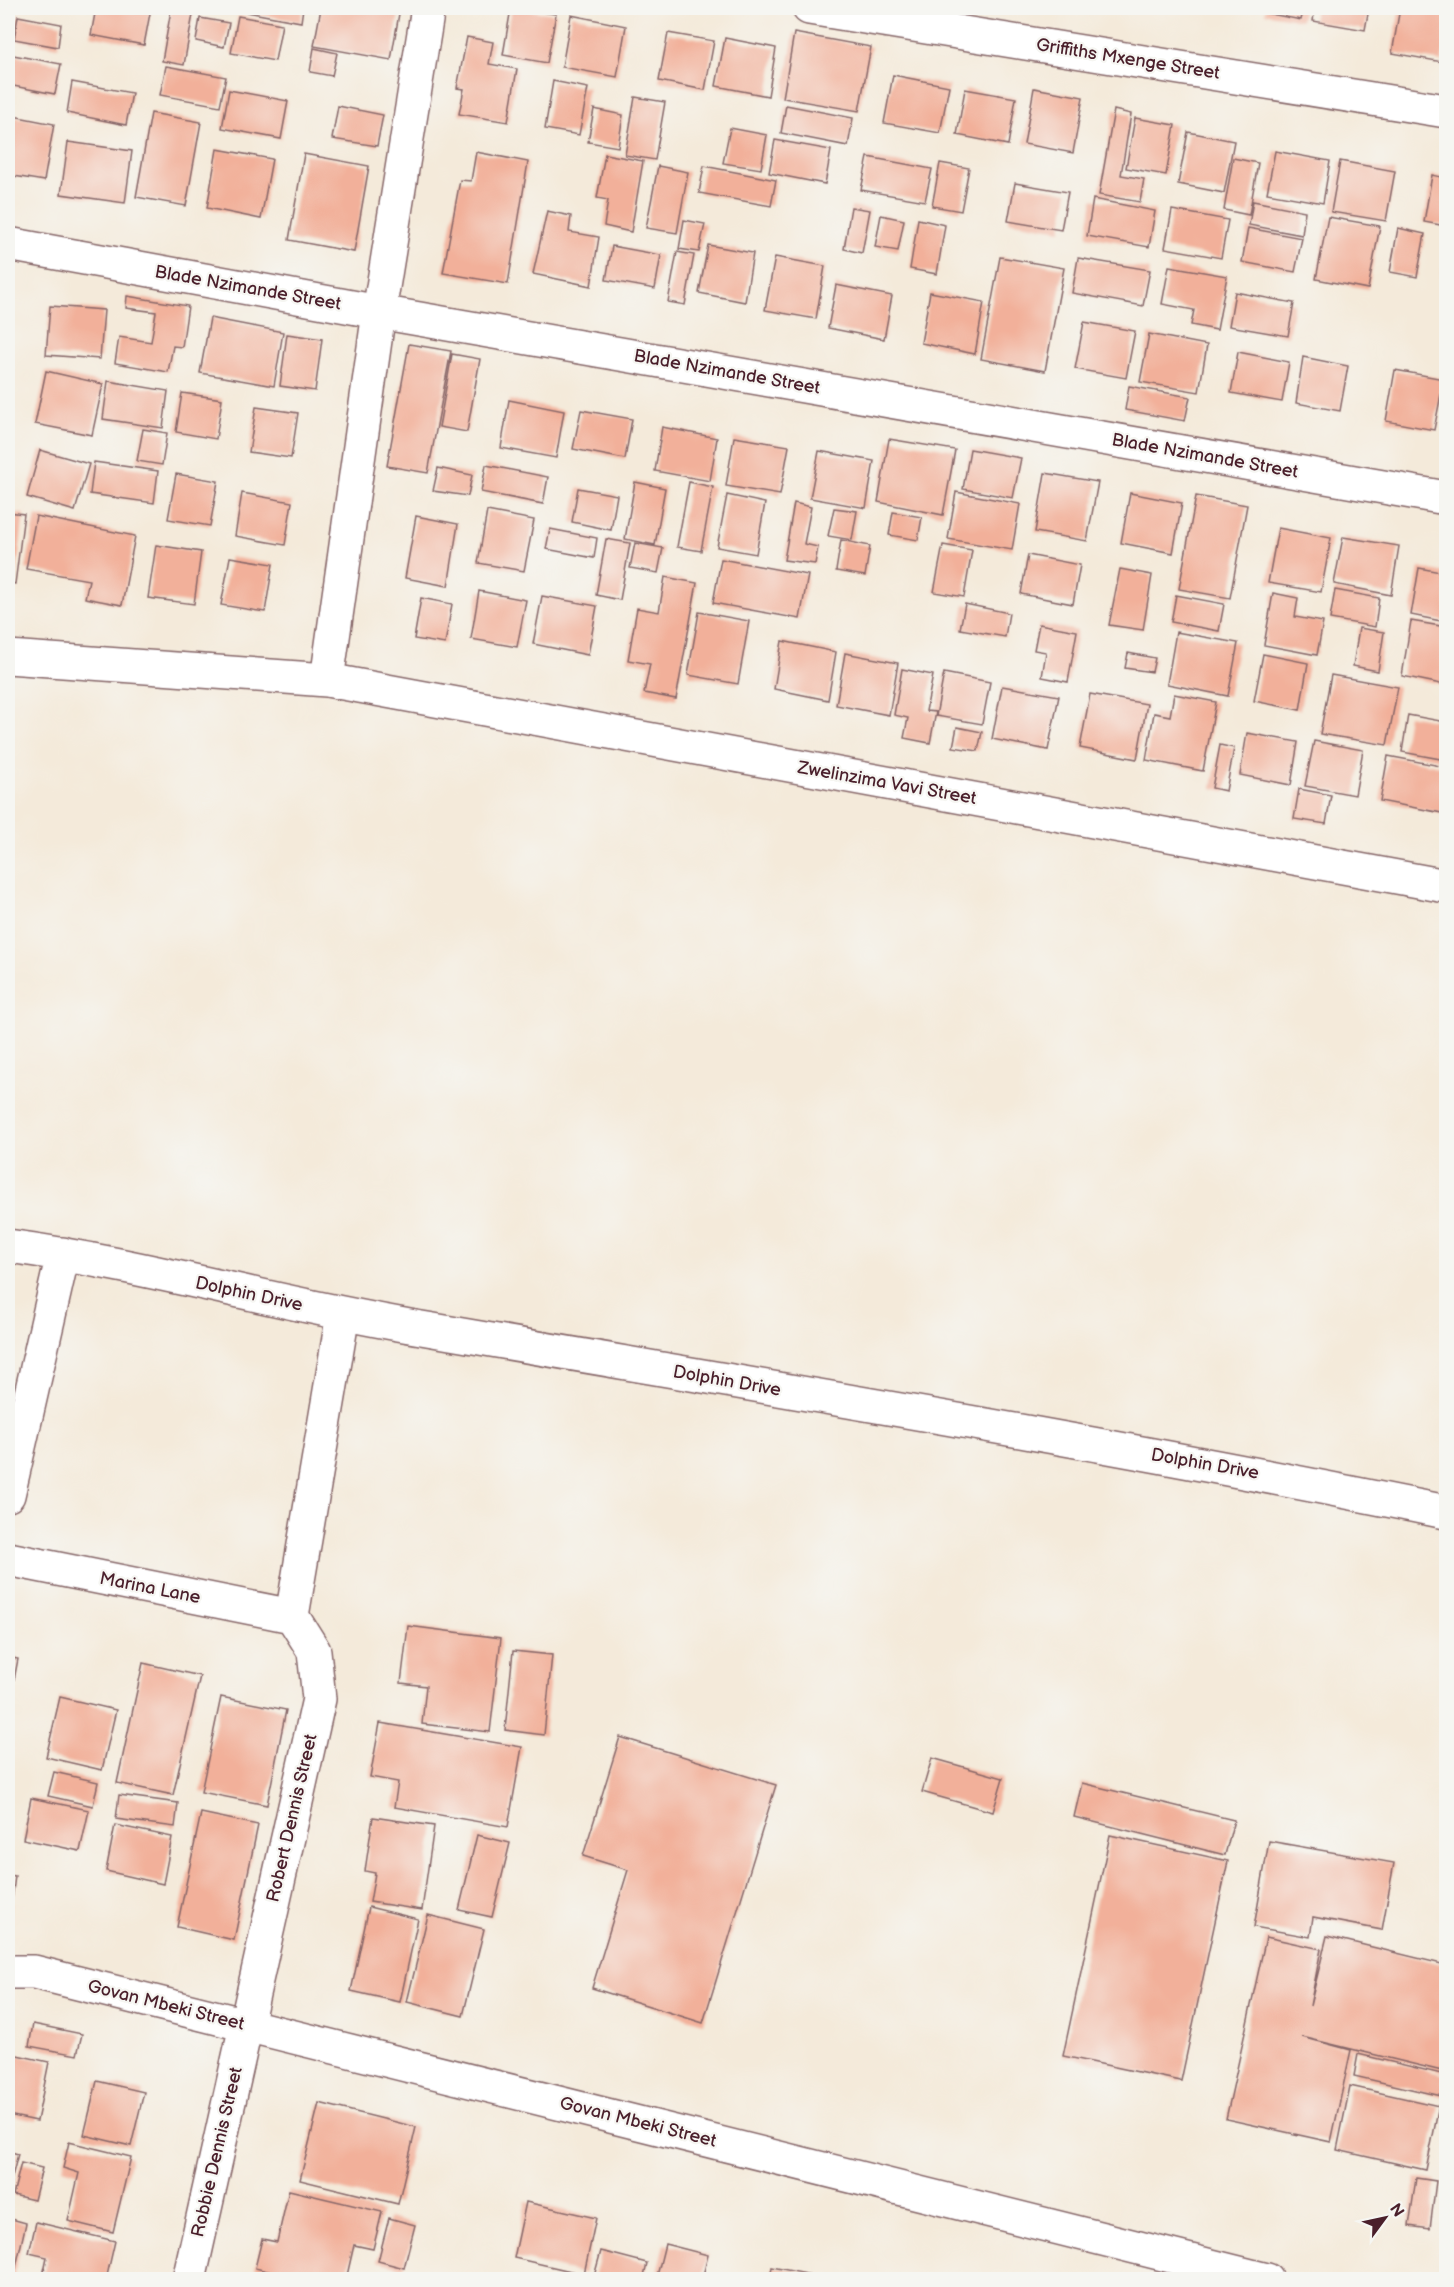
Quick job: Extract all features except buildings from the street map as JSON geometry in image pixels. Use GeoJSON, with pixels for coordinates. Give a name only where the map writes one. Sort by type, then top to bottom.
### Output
{"type":"FeatureCollection","features":[{"type":"Feature","properties":{"kind":"street"},"geometry":{"type":"LineString","coordinates":[[327,680],[378,312],[428,8]]}},
{"type":"Feature","properties":{"kind":"street","name":"Griffiths Mxenge Street"},"geometry":{"type":"LineString","coordinates":[[809,8],[1446,111]]}},
{"type":"Feature","properties":{"kind":"street","name":"Blade Nzimande Street"},"geometry":{"type":"LineString","coordinates":[[8,244],[378,312],[1446,498]]}},
{"type":"Feature","properties":{"kind":"street","name":"Zwelinzima Vavi Street"},"geometry":{"type":"LineString","coordinates":[[8,657],[327,680],[1446,886]]}},
{"type":"Feature","properties":{"kind":"street","name":"Dolphin Drive"},"geometry":{"type":"LineString","coordinates":[[8,1246],[63,1254],[343,1314],[1230,1468],[1446,1512]]}},
{"type":"Feature","properties":{"kind":"street"},"geometry":{"type":"LineString","coordinates":[[8,1495],[63,1254]]}},
{"type":"Feature","properties":{"kind":"street"},"geometry":{"type":"LineString","coordinates":[[292,1616],[343,1314]]}},
{"type":"Feature","properties":{"kind":"street","name":"Marina Lane"},"geometry":{"type":"LineString","coordinates":[[8,1559],[292,1616]]}},
{"type":"Feature","properties":{"kind":"street","name":"Robert Dennis Street"},"geometry":{"type":"LineString","coordinates":[[246,2025],[319,1699],[314,1651],[292,1616]]}},
{"type":"Feature","properties":{"kind":"street","name":"Govan Mbeki Street"},"geometry":{"type":"LineString","coordinates":[[8,1972],[34,1972],[1267,2280]]}},
{"type":"Feature","properties":{"kind":"street","name":"Robbie Dennis Street"},"geometry":{"type":"LineString","coordinates":[[189,2280],[246,2025]]}}]}
